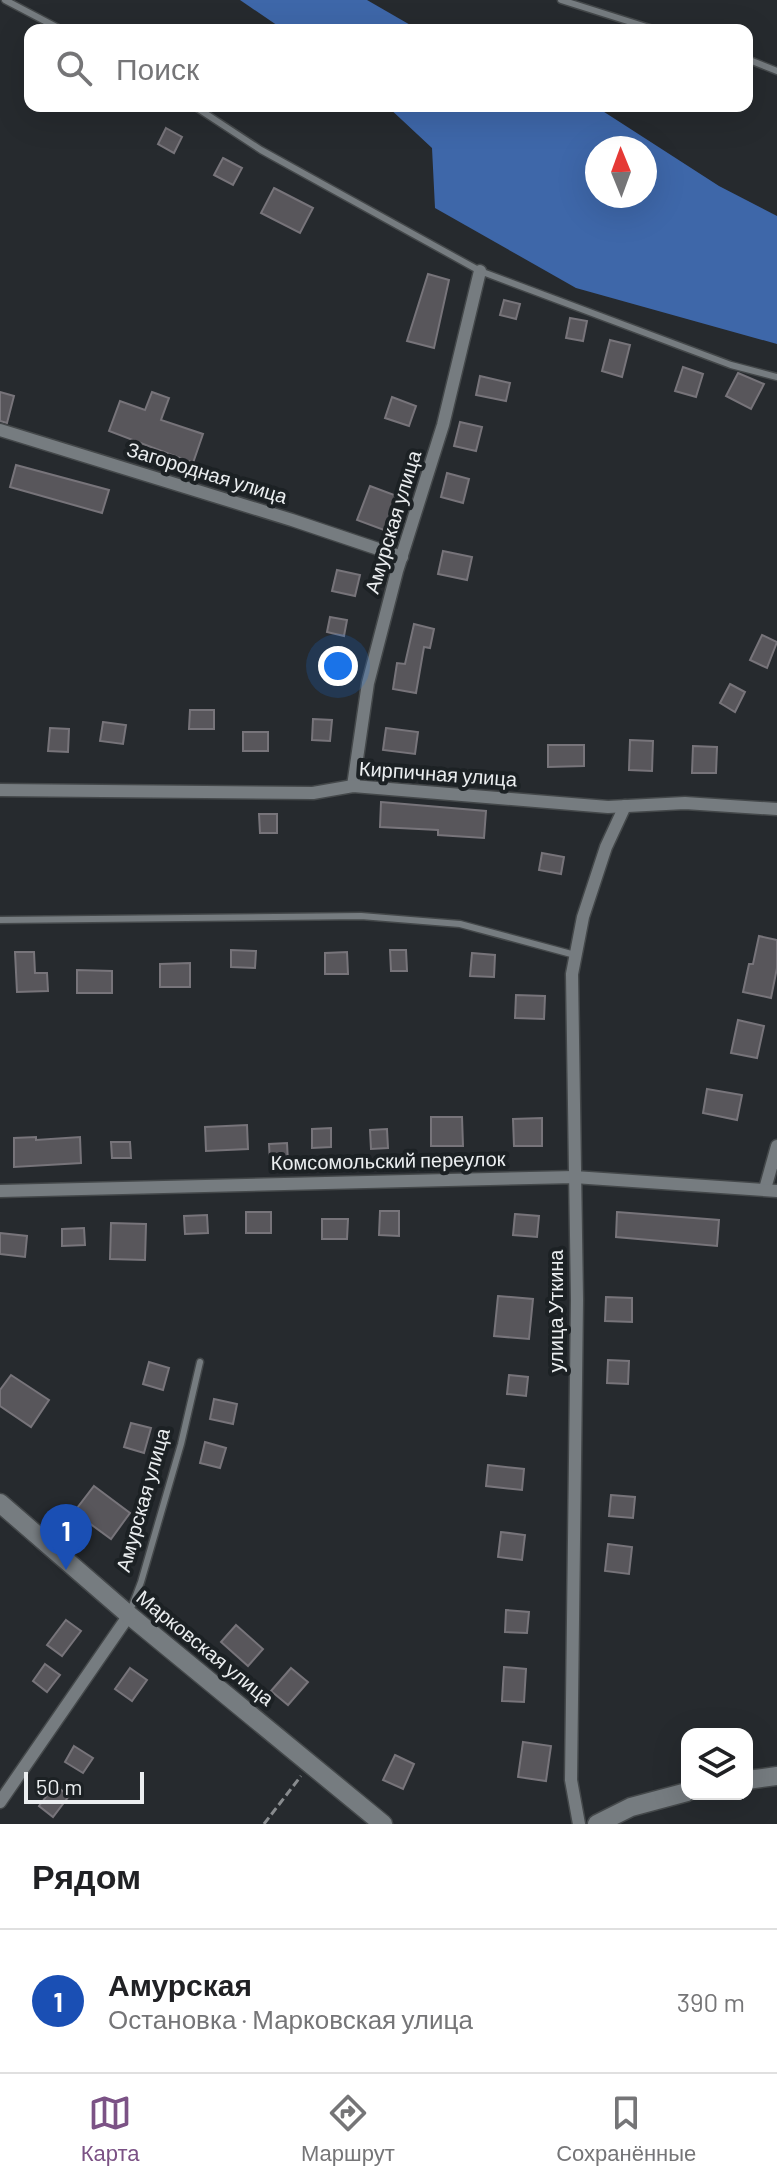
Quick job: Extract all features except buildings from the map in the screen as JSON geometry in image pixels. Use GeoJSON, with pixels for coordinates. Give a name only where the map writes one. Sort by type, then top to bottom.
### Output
{"type":"FeatureCollection","features":[{"type":"Feature","properties":{"kind":"main road","name":"Марковская улица"},"geometry":{"type":"LineString","coordinates":[[0,1503],[129,1615],[311,1763],[366,1818],[383,1824]]}},
{"type":"Feature","properties":{"kind":"main road"},"geometry":{"type":"LineString","coordinates":[[753,1779],[777,1776]]}},
{"type":"Feature","properties":{"kind":"main road"},"geometry":{"type":"LineString","coordinates":[[597,1824],[631,1807],[681,1794]]}},
{"type":"Feature","properties":{"kind":"street","name":"Амурская улица"},"geometry":{"type":"LineString","coordinates":[[353,786],[368,683],[402,557],[443,425],[480,271]]}},
{"type":"Feature","properties":{"kind":"street","name":"Загородная улица"},"geometry":{"type":"LineString","coordinates":[[0,430],[402,557]]}},
{"type":"Feature","properties":{"kind":"street","name":"Кирпичная улица"},"geometry":{"type":"LineString","coordinates":[[0,790],[313,793],[353,786],[608,807],[685,803],[777,809]]}},
{"type":"Feature","properties":{"kind":"street","name":"улица Уткина"},"geometry":{"type":"LineString","coordinates":[[579,1824],[571,1780],[577,1300],[572,974],[587,903],[606,847],[625,806]]}},
{"type":"Feature","properties":{"kind":"street"},"geometry":{"type":"LineString","coordinates":[[771,1190],[777,1146]]}},
{"type":"Feature","properties":{"kind":"street","name":"Комсомольский переулок"},"geometry":{"type":"LineString","coordinates":[[0,1191],[574,1177],[771,1190]]}},
{"type":"Feature","properties":{"kind":"street","name":"Амурская улица"},"geometry":{"type":"LineString","coordinates":[[0,1802],[129,1615]]}},
{"type":"Feature","properties":{"kind":"lane"},"geometry":{"type":"LineString","coordinates":[[5,0],[51,24]]}},
{"type":"Feature","properties":{"kind":"lane"},"geometry":{"type":"LineString","coordinates":[[561,0],[637,24]]}},
{"type":"Feature","properties":{"kind":"lane"},"geometry":{"type":"LineString","coordinates":[[753,61],[777,71]]}},
{"type":"Feature","properties":{"kind":"lane"},"geometry":{"type":"LineString","coordinates":[[203,112],[261,150],[480,271],[731,365],[777,377]]}},
{"type":"Feature","properties":{"kind":"lane"},"geometry":{"type":"LineString","coordinates":[[0,920],[361,916],[460,924],[575,955]]}},
{"type":"Feature","properties":{"kind":"lane","name":"Амурская улица"},"geometry":{"type":"LineString","coordinates":[[129,1615],[181,1444],[200,1362]]}},
{"type":"Feature","properties":{"kind":"path"},"geometry":{"type":"LineString","coordinates":[[264,1824],[311,1763]]}},
{"type":"Feature","properties":{"kind":"water"},"geometry":{"type":"Polygon","coordinates":[[[240,0],[367,0],[409,24],[275,24],[240,0]]]}},
{"type":"Feature","properties":{"kind":"water"},"geometry":{"type":"Polygon","coordinates":[[[393,112],[604,112],[641,136],[585,136],[585,208],[657,208],[657,146],[719,186],[777,216],[777,344],[576,288],[435,208],[432,148],[393,112]]]}},
{"type":"Feature","properties":{"kind":"place","name":"Амурская"},"geometry":{"type":"Point","coordinates":[66,1570]}}]}
